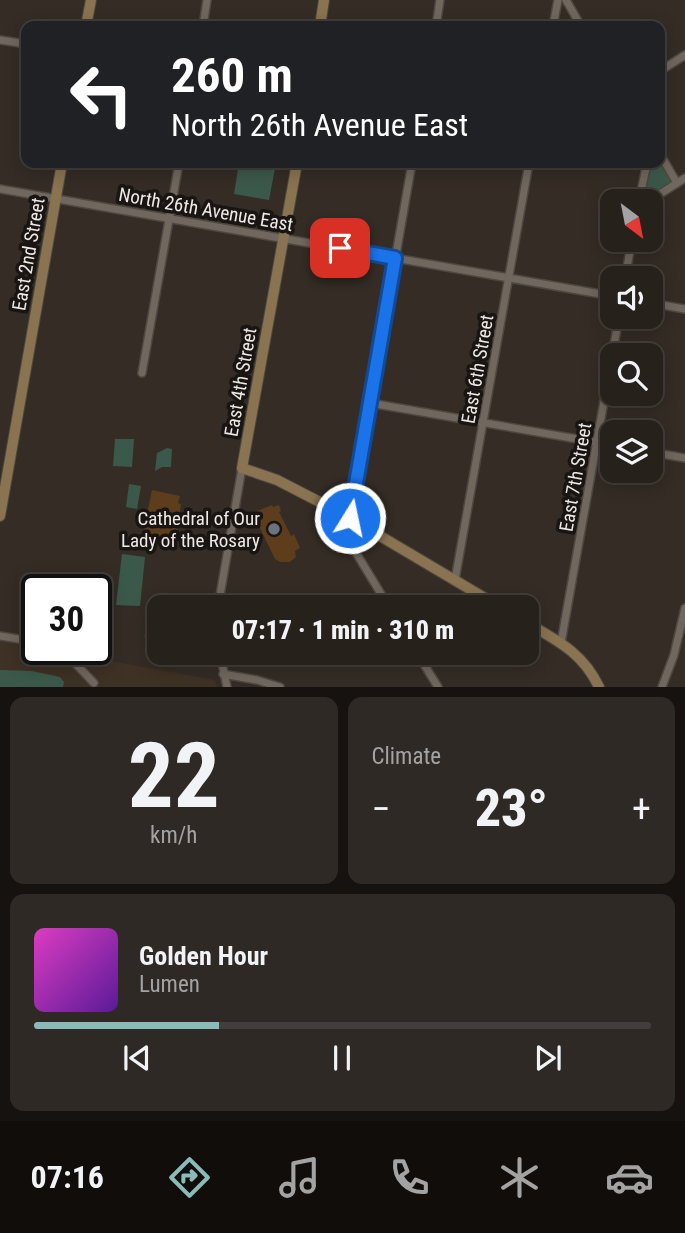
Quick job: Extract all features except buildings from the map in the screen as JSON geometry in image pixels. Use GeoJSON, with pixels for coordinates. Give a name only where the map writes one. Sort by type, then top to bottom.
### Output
{"type":"FeatureCollection","features":[{"type":"Feature","properties":{"kind":"main road"},"geometry":{"type":"LineString","coordinates":[[87,21],[90,0]]}},
{"type":"Feature","properties":{"kind":"main road"},"geometry":{"type":"LineString","coordinates":[[321,21],[324,0]]}},
{"type":"Feature","properties":{"kind":"main road","name":"East 2nd Street"},"geometry":{"type":"LineString","coordinates":[[0,516],[2,488],[61,168]]}},
{"type":"Feature","properties":{"kind":"main road","name":"East 4th Street"},"geometry":{"type":"LineString","coordinates":[[242,468],[296,168]]}},
{"type":"Feature","properties":{"kind":"main road"},"geometry":{"type":"LineString","coordinates":[[242,468],[277,480],[351,519],[480,595]]}},
{"type":"Feature","properties":{"kind":"main road"},"geometry":{"type":"LineString","coordinates":[[539,630],[574,652],[586,664],[599,687]]}},
{"type":"Feature","properties":{"kind":"street"},"geometry":{"type":"LineString","coordinates":[[204,21],[207,0]]}},
{"type":"Feature","properties":{"kind":"street"},"geometry":{"type":"LineString","coordinates":[[437,21],[440,0]]}},
{"type":"Feature","properties":{"kind":"street"},"geometry":{"type":"LineString","coordinates":[[555,21],[558,0]]}},
{"type":"Feature","properties":{"kind":"street"},"geometry":{"type":"LineString","coordinates":[[566,0],[579,21]]}},
{"type":"Feature","properties":{"kind":"street"},"geometry":{"type":"LineString","coordinates":[[0,40],[21,43]]}},
{"type":"Feature","properties":{"kind":"street"},"geometry":{"type":"LineString","coordinates":[[665,68],[685,55]]}},
{"type":"Feature","properties":{"kind":"street"},"geometry":{"type":"LineString","coordinates":[[663,192],[681,181],[665,160]]}},
{"type":"Feature","properties":{"kind":"street"},"geometry":{"type":"LineString","coordinates":[[142,373],[178,168]]}},
{"type":"Feature","properties":{"kind":"street"},"geometry":{"type":"LineString","coordinates":[[382,595],[346,533],[351,519],[411,168]]}},
{"type":"Feature","properties":{"kind":"street","name":"East 6th Street"},"geometry":{"type":"LineString","coordinates":[[455,580],[528,168]]}},
{"type":"Feature","properties":{"kind":"street"},"geometry":{"type":"LineString","coordinates":[[642,189],[646,168]]}},
{"type":"Feature","properties":{"kind":"street","name":"North 26th Avenue East"},"geometry":{"type":"LineString","coordinates":[[0,189],[600,294]]}},
{"type":"Feature","properties":{"kind":"street"},"geometry":{"type":"LineString","coordinates":[[663,305],[685,309]]}},
{"type":"Feature","properties":{"kind":"street","name":"East 7th Street"},"geometry":{"type":"LineString","coordinates":[[561,643],[617,329]]}},
{"type":"Feature","properties":{"kind":"street"},"geometry":{"type":"LineString","coordinates":[[370,403],[600,443]]}},
{"type":"Feature","properties":{"kind":"street"},"geometry":{"type":"LineString","coordinates":[[663,454],[685,458]]}},
{"type":"Feature","properties":{"kind":"street","name":"East 4th Street"},"geometry":{"type":"LineString","coordinates":[[220,595],[242,468]]}},
{"type":"Feature","properties":{"kind":"street"},"geometry":{"type":"LineString","coordinates":[[662,687],[674,656],[685,608]]}},
{"type":"Feature","properties":{"kind":"street"},"geometry":{"type":"LineString","coordinates":[[0,636],[21,639]]}},
{"type":"Feature","properties":{"kind":"street"},"geometry":{"type":"LineString","coordinates":[[77,665],[94,683]]}},
{"type":"Feature","properties":{"kind":"street"},"geometry":{"type":"LineString","coordinates":[[222,665],[227,687]]}},
{"type":"Feature","properties":{"kind":"street"},"geometry":{"type":"LineString","coordinates":[[424,665],[438,687]]}},
{"type":"Feature","properties":{"kind":"street"},"geometry":{"type":"LineString","coordinates":[[223,674],[280,687]]}},
{"type":"Feature","properties":{"kind":"shaded area"},"geometry":{"type":"Polygon","coordinates":[[[0,641],[21,645],[21,665],[112,665],[112,661],[215,680],[217,687],[0,687],[0,641]]]}},
{"type":"Feature","properties":{"kind":"green space"},"geometry":{"type":"Polygon","coordinates":[[[665,163],[677,183],[663,192],[663,189],[642,189],[646,168],[665,168],[665,163]]]}},
{"type":"Feature","properties":{"kind":"green space"},"geometry":{"type":"Polygon","coordinates":[[[238,168],[275,168],[269,200],[234,194],[238,168]]]}},
{"type":"Feature","properties":{"kind":"green space"},"geometry":{"type":"Polygon","coordinates":[[[115,439],[134,439],[132,467],[113,466],[115,439]]]}},
{"type":"Feature","properties":{"kind":"green space"},"geometry":{"type":"Polygon","coordinates":[[[167,448],[172,449],[171,467],[162,467],[155,471],[157,453],[167,448]]]}},
{"type":"Feature","properties":{"kind":"green space"},"geometry":{"type":"Polygon","coordinates":[[[129,484],[141,486],[137,509],[126,507],[129,484]]]}},
{"type":"Feature","properties":{"kind":"green space"},"geometry":{"type":"Polygon","coordinates":[[[122,554],[145,557],[140,606],[116,605],[122,554]]]}},
{"type":"Feature","properties":{"kind":"green space"},"geometry":{"type":"Polygon","coordinates":[[[0,670],[32,671],[60,677],[64,682],[63,687],[0,687],[0,670]]]}},
{"type":"Feature","properties":{"kind":"place","name":"Cathedral of Our Lady of the Rosary"},"geometry":{"type":"Point","coordinates":[274,529]}},
{"type":"Feature","properties":{"kind":"route"},"geometry":{"type":"LineString","coordinates":[[340,248],[395,258],[350,518]]}}]}
